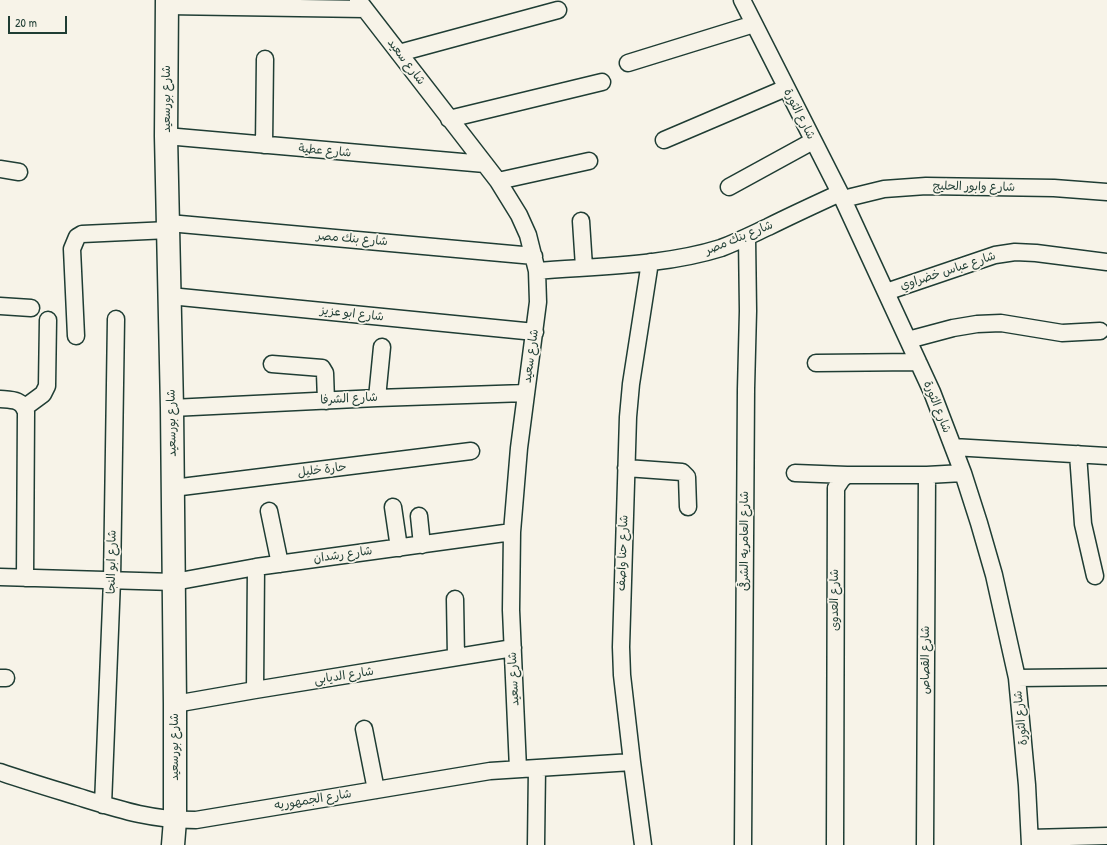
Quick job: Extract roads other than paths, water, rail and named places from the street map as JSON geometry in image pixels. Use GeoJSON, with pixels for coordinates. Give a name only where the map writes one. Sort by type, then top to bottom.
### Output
{"type":"FeatureCollection","features":[{"type":"Feature","properties":{"kind":"main road","name":"شارع بورسعيد"},"geometry":{"type":"LineString","coordinates":[[167,3],[166,136],[172,408],[175,704],[175,820],[173,845]]}},
{"type":"Feature","properties":{"kind":"street","name":"شارع الثورة"},"geometry":{"type":"LineString","coordinates":[[742,0],[841,196],[886,292],[944,422],[963,473],[994,575],[1017,678],[1027,785],[1030,842]]}},
{"type":"Feature","properties":{"kind":"street"},"geometry":{"type":"LineString","coordinates":[[167,3],[362,5]]}},
{"type":"Feature","properties":{"kind":"street","name":"شارع سعيد"},"geometry":{"type":"LineString","coordinates":[[362,5],[498,182],[519,215],[528,235],[536,263],[538,302],[519,448],[512,532],[511,610],[518,769]]}},
{"type":"Feature","properties":{"kind":"street"},"geometry":{"type":"LineString","coordinates":[[399,53],[558,10]]}},
{"type":"Feature","properties":{"kind":"street"},"geometry":{"type":"LineString","coordinates":[[628,63],[754,24]]}},
{"type":"Feature","properties":{"kind":"street"},"geometry":{"type":"LineString","coordinates":[[264,145],[265,59]]}},
{"type":"Feature","properties":{"kind":"street"},"geometry":{"type":"LineString","coordinates":[[449,119],[602,82]]}},
{"type":"Feature","properties":{"kind":"street"},"geometry":{"type":"LineString","coordinates":[[664,140],[786,88]]}},
{"type":"Feature","properties":{"kind":"street","name":"شارع عطية"},"geometry":{"type":"LineString","coordinates":[[166,136],[484,164]]}},
{"type":"Feature","properties":{"kind":"street"},"geometry":{"type":"LineString","coordinates":[[729,187],[813,141]]}},
{"type":"Feature","properties":{"kind":"street"},"geometry":{"type":"LineString","coordinates":[[498,182],[588,161]]}},
{"type":"Feature","properties":{"kind":"street"},"geometry":{"type":"LineString","coordinates":[[0,169],[18,172]]}},
{"type":"Feature","properties":{"kind":"street","name":"شارع وابور الحليج"},"geometry":{"type":"LineString","coordinates":[[841,196],[884,189],[926,186],[1054,188],[1107,192]]}},
{"type":"Feature","properties":{"kind":"street","name":"شارع بنك مصر"},"geometry":{"type":"LineString","coordinates":[[76,336],[72,249],[77,237],[82,234],[169,226],[584,267],[650,262],[699,254],[747,237],[841,196]]}},
{"type":"Feature","properties":{"kind":"street"},"geometry":{"type":"LineString","coordinates":[[581,221],[584,267]]}},
{"type":"Feature","properties":{"kind":"street","name":"شارع العامريه الشرقى"},"geometry":{"type":"LineString","coordinates":[[743,845],[746,389],[748,311],[747,237]]}},
{"type":"Feature","properties":{"kind":"street","name":"شارع عباس خضراوي"},"geometry":{"type":"LineString","coordinates":[[886,292],[995,255],[1015,252],[1036,253],[1107,262]]}},
{"type":"Feature","properties":{"kind":"street","name":"شارع حنا واصف"},"geometry":{"type":"LineString","coordinates":[[643,845],[622,675],[621,647],[628,416],[631,384],[650,262]]}},
{"type":"Feature","properties":{"kind":"street","name":"شارع ابو عزيز"},"geometry":{"type":"LineString","coordinates":[[170,296],[534,332]]}},
{"type":"Feature","properties":{"kind":"street"},"geometry":{"type":"LineString","coordinates":[[0,306],[31,308]]}},
{"type":"Feature","properties":{"kind":"street","name":"شارع ابو النجا"},"geometry":{"type":"LineString","coordinates":[[103,805],[112,580],[116,319]]}},
{"type":"Feature","properties":{"kind":"street"},"geometry":{"type":"LineString","coordinates":[[24,408],[43,394],[47,386],[48,320]]}},
{"type":"Feature","properties":{"kind":"street"},"geometry":{"type":"LineString","coordinates":[[908,340],[953,328],[977,324],[1000,323],[1062,333],[1100,331]]}},
{"type":"Feature","properties":{"kind":"street"},"geometry":{"type":"LineString","coordinates":[[377,398],[382,347]]}},
{"type":"Feature","properties":{"kind":"street"},"geometry":{"type":"LineString","coordinates":[[816,363],[918,362]]}},
{"type":"Feature","properties":{"kind":"street"},"geometry":{"type":"LineString","coordinates":[[272,364],[322,368],[325,373],[326,401]]}},
{"type":"Feature","properties":{"kind":"street","name":"شارع الشرفا"},"geometry":{"type":"LineString","coordinates":[[172,408],[377,398],[526,393]]}},
{"type":"Feature","properties":{"kind":"street"},"geometry":{"type":"LineString","coordinates":[[0,399],[18,401],[26,412],[25,578]]}},
{"type":"Feature","properties":{"kind":"street"},"geometry":{"type":"LineString","coordinates":[[953,447],[1107,456]]}},
{"type":"Feature","properties":{"kind":"street","name":"حارة خليل"},"geometry":{"type":"LineString","coordinates":[[173,488],[471,451]]}},
{"type":"Feature","properties":{"kind":"street"},"geometry":{"type":"LineString","coordinates":[[1078,454],[1083,524],[1094,576]]}},
{"type":"Feature","properties":{"kind":"street"},"geometry":{"type":"LineString","coordinates":[[626,468],[682,472],[687,477],[688,506]]}},
{"type":"Feature","properties":{"kind":"street"},"geometry":{"type":"LineString","coordinates":[[795,473],[847,476],[963,473]]}},
{"type":"Feature","properties":{"kind":"street","name":"شارع القصاص"},"geometry":{"type":"LineString","coordinates":[[926,845],[928,475]]}},
{"type":"Feature","properties":{"kind":"street","name":"شارع العدوى"},"geometry":{"type":"LineString","coordinates":[[835,845],[835,494],[838,483],[842,478],[847,476]]}},
{"type":"Feature","properties":{"kind":"street"},"geometry":{"type":"LineString","coordinates":[[393,507],[399,548]]}},
{"type":"Feature","properties":{"kind":"street"},"geometry":{"type":"LineString","coordinates":[[269,511],[280,564]]}},
{"type":"Feature","properties":{"kind":"street"},"geometry":{"type":"LineString","coordinates":[[419,516],[422,545]]}},
{"type":"Feature","properties":{"kind":"street","name":"شارع رشدان"},"geometry":{"type":"LineString","coordinates":[[0,577],[174,582],[256,567],[512,532]]}},
{"type":"Feature","properties":{"kind":"street"},"geometry":{"type":"LineString","coordinates":[[255,690],[256,567]]}},
{"type":"Feature","properties":{"kind":"street"},"geometry":{"type":"LineString","coordinates":[[454,600],[456,658]]}},
{"type":"Feature","properties":{"kind":"street","name":"شارع الديابى"},"geometry":{"type":"LineString","coordinates":[[175,704],[513,648]]}},
{"type":"Feature","properties":{"kind":"street"},"geometry":{"type":"LineString","coordinates":[[1017,678],[1107,677]]}},
{"type":"Feature","properties":{"kind":"street"},"geometry":{"type":"LineString","coordinates":[[364,729],[376,790]]}},
{"type":"Feature","properties":{"kind":"street","name":"شارع الجمهوريه"},"geometry":{"type":"LineString","coordinates":[[0,772],[133,814],[175,820],[196,820],[490,771],[632,762]]}},
{"type":"Feature","properties":{"kind":"street"},"geometry":{"type":"LineString","coordinates":[[536,845],[537,768]]}},
{"type":"Feature","properties":{"kind":"street"},"geometry":{"type":"LineString","coordinates":[[1030,842],[1107,836]]}}]}
